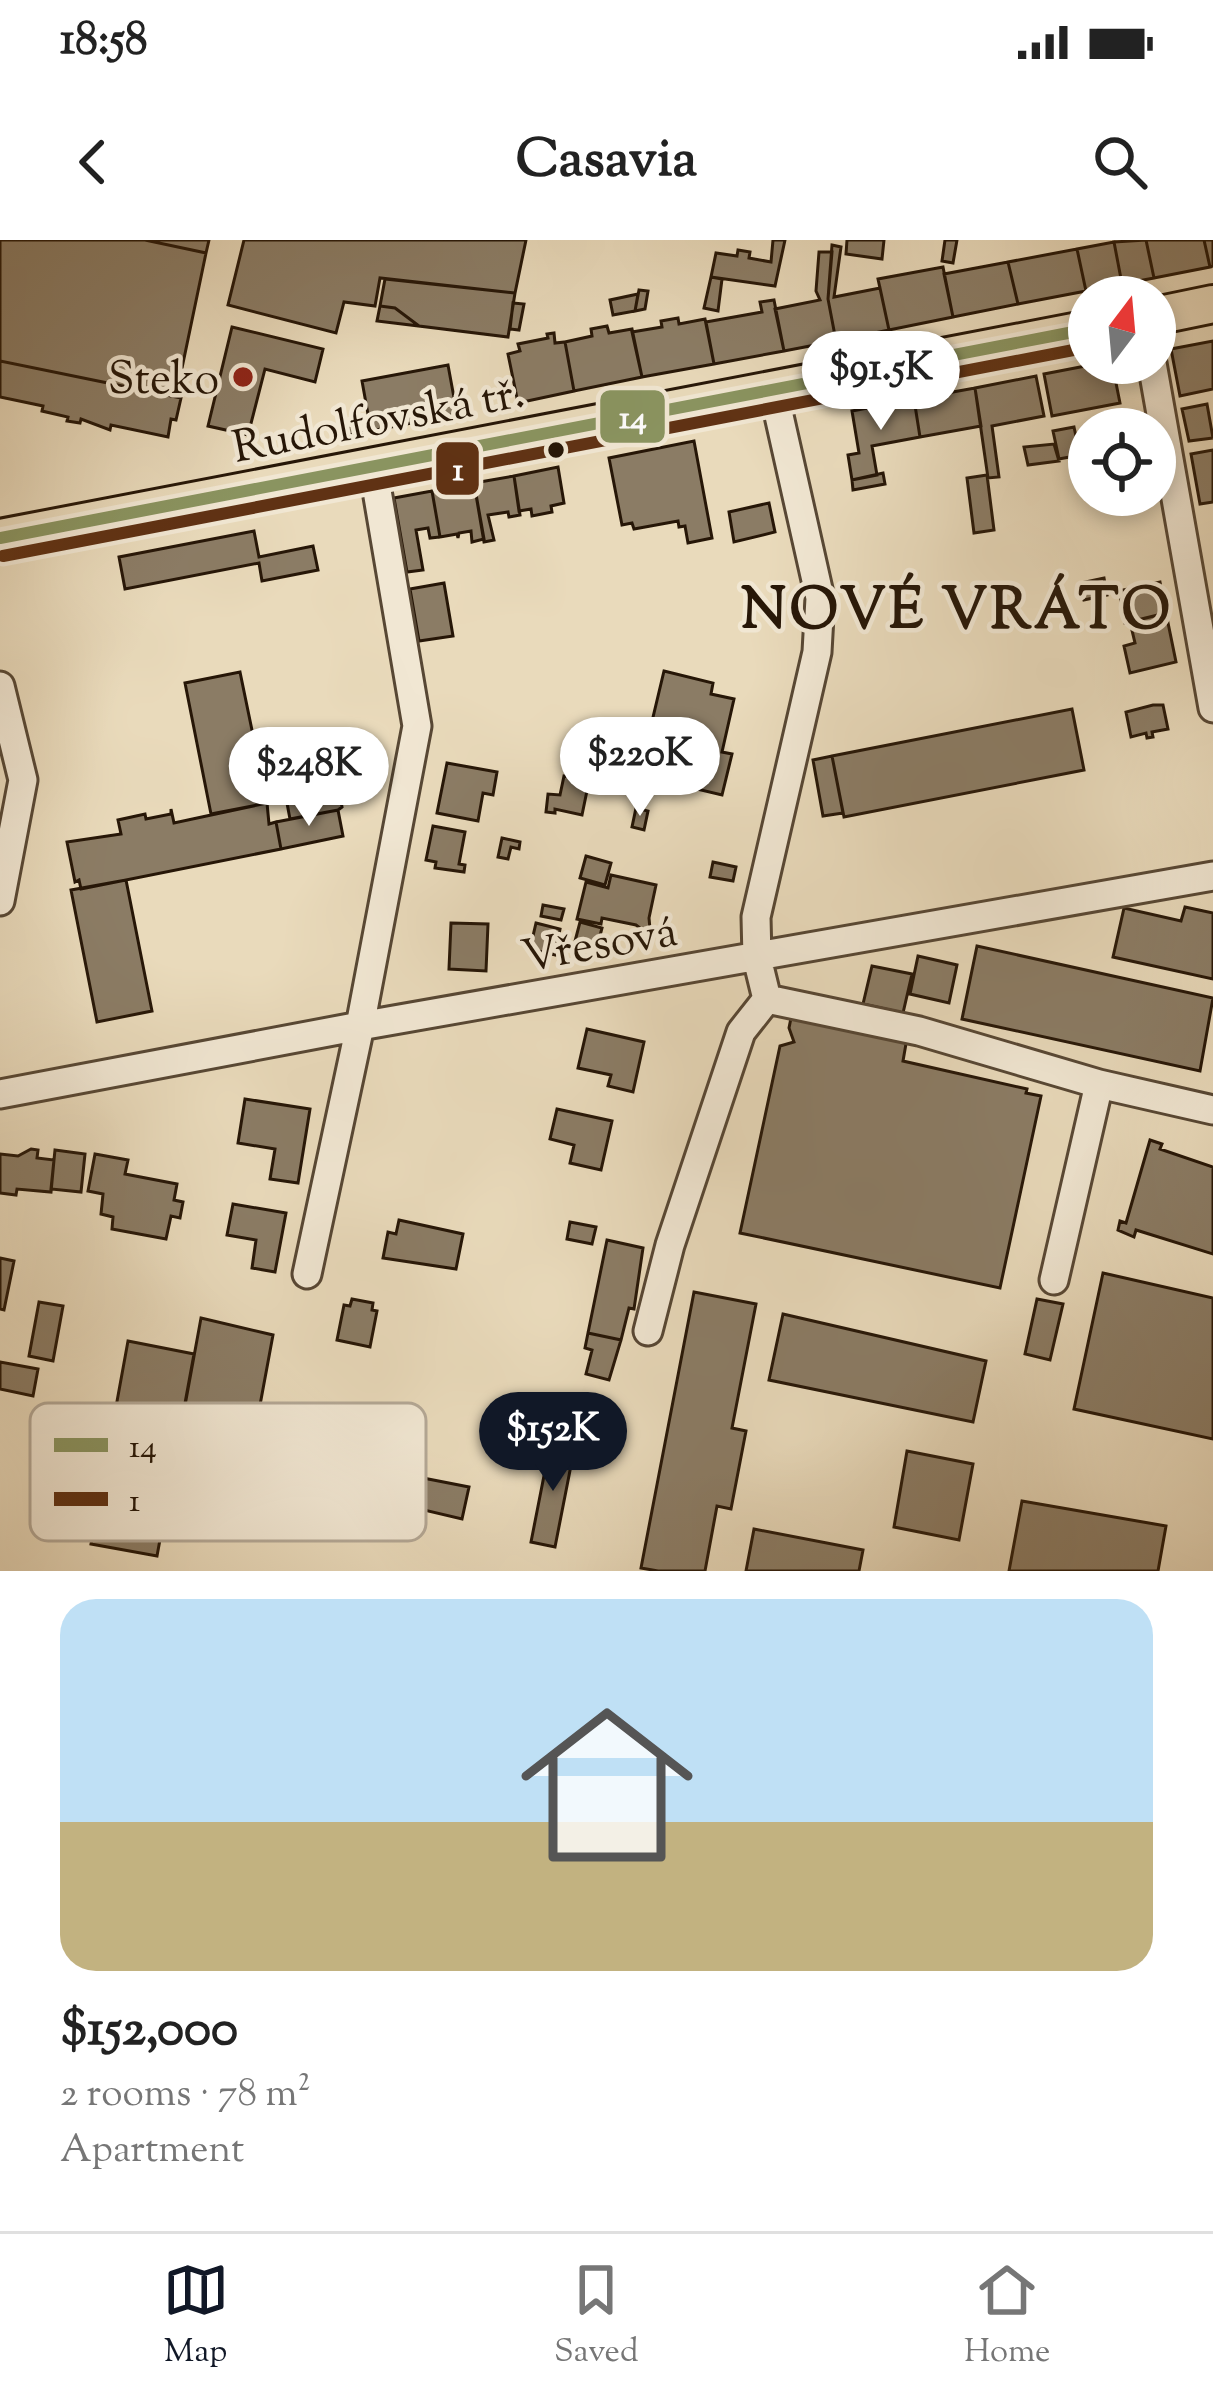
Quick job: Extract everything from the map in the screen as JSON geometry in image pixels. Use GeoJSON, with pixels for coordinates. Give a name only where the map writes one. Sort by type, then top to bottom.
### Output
{"type":"FeatureCollection","features":[{"type":"Feature","properties":{"kind":"main road"},"geometry":{"type":"LineString","coordinates":[[1176,312],[1213,304]]}},
{"type":"Feature","properties":{"kind":"main road","name":"Rudolfovská tř."},"geometry":{"type":"LineString","coordinates":[[0,538],[1068,333]]}},
{"type":"Feature","properties":{"kind":"street"},"geometry":{"type":"LineString","coordinates":[[1156,384],[1213,708]]}},
{"type":"Feature","properties":{"kind":"street"},"geometry":{"type":"LineString","coordinates":[[767,999],[758,958],[757,917],[817,652],[820,598],[773,389]]}},
{"type":"Feature","properties":{"kind":"street"},"geometry":{"type":"LineString","coordinates":[[307,1274],[417,726],[374,467]]}},
{"type":"Feature","properties":{"kind":"street"},"geometry":{"type":"LineString","coordinates":[[0,686],[23,780],[0,901]]}},
{"type":"Feature","properties":{"kind":"street","name":"Vřesová"},"geometry":{"type":"LineString","coordinates":[[0,1094],[1213,876]]}},
{"type":"Feature","properties":{"kind":"street"},"geometry":{"type":"LineString","coordinates":[[767,999],[919,1031],[1099,1084],[1213,1110]]}},
{"type":"Feature","properties":{"kind":"street"},"geometry":{"type":"LineString","coordinates":[[648,1331],[670,1245],[741,1032],[767,999]]}},
{"type":"Feature","properties":{"kind":"street"},"geometry":{"type":"LineString","coordinates":[[1054,1280],[1099,1084]]}},
{"type":"Feature","properties":{"kind":"building"},"geometry":{"type":"Polygon","coordinates":[[[0,240],[145,240],[206,253],[177,392],[182,393],[181,398],[0,361],[0,240]]]}},
{"type":"Feature","properties":{"kind":"building"},"geometry":{"type":"Polygon","coordinates":[[[145,240],[209,240],[206,253],[145,240]]]}},
{"type":"Feature","properties":{"kind":"building"},"geometry":{"type":"Polygon","coordinates":[[[244,240],[526,240],[515,293],[380,278],[375,306],[344,302],[336,333],[228,305],[244,240]]]}},
{"type":"Feature","properties":{"kind":"building"},"geometry":{"type":"Polygon","coordinates":[[[773,240],[785,240],[775,286],[711,277],[716,253],[737,256],[738,250],[750,252],[749,258],[771,262],[773,240]]]}},
{"type":"Feature","properties":{"kind":"building"},"geometry":{"type":"Polygon","coordinates":[[[847,240],[884,240],[882,259],[846,254],[847,240]]]}},
{"type":"Feature","properties":{"kind":"building"},"geometry":{"type":"Polygon","coordinates":[[[945,240],[957,240],[953,263],[942,261],[945,240]]]}},
{"type":"Feature","properties":{"kind":"building"},"geometry":{"type":"Polygon","coordinates":[[[1146,240],[1154,276],[1120,276],[1114,242],[1146,240]]]}},
{"type":"Feature","properties":{"kind":"building"},"geometry":{"type":"Polygon","coordinates":[[[1146,240],[1204,240],[1210,267],[1154,276],[1146,240]]]}},
{"type":"Feature","properties":{"kind":"building"},"geometry":{"type":"Polygon","coordinates":[[[1204,240],[1213,240],[1210,267],[1204,240]]]}},
{"type":"Feature","properties":{"kind":"building"},"geometry":{"type":"Polygon","coordinates":[[[1114,242],[1120,276],[1083,276],[1077,249],[1114,242]]]}},
{"type":"Feature","properties":{"kind":"building"},"geometry":{"type":"Polygon","coordinates":[[[832,245],[841,247],[834,297],[880,288],[889,330],[836,341],[828,299],[832,245]]]}},
{"type":"Feature","properties":{"kind":"building"},"geometry":{"type":"Polygon","coordinates":[[[1077,249],[1083,276],[1068,276],[1068,294],[1018,304],[1008,262],[1077,249]]]}},
{"type":"Feature","properties":{"kind":"building"},"geometry":{"type":"Polygon","coordinates":[[[819,252],[832,252],[828,299],[836,341],[784,351],[775,309],[820,300],[816,291],[819,252]]]}},
{"type":"Feature","properties":{"kind":"building"},"geometry":{"type":"Polygon","coordinates":[[[1008,262],[1018,304],[953,317],[944,274],[1008,262]]]}},
{"type":"Feature","properties":{"kind":"building"},"geometry":{"type":"Polygon","coordinates":[[[943,267],[953,317],[889,330],[878,279],[943,267]]]}},
{"type":"Feature","properties":{"kind":"building"},"geometry":{"type":"Polygon","coordinates":[[[711,277],[722,279],[718,311],[704,308],[711,277]]]}},
{"type":"Feature","properties":{"kind":"building"},"geometry":{"type":"Polygon","coordinates":[[[385,279],[515,293],[508,337],[419,326],[395,308],[380,306],[385,279]]]}},
{"type":"Feature","properties":{"kind":"building"},"geometry":{"type":"Polygon","coordinates":[[[639,290],[648,291],[645,309],[635,311],[639,290]]]}},
{"type":"Feature","properties":{"kind":"building"},"geometry":{"type":"Polygon","coordinates":[[[638,294],[635,311],[613,315],[610,300],[638,294]]]}},
{"type":"Feature","properties":{"kind":"building"},"geometry":{"type":"Polygon","coordinates":[[[774,300],[784,351],[714,364],[706,322],[762,312],[760,302],[774,300]]]}},
{"type":"Feature","properties":{"kind":"building"},"geometry":{"type":"Polygon","coordinates":[[[513,303],[524,304],[519,330],[510,329],[513,303]]]}},
{"type":"Feature","properties":{"kind":"building"},"geometry":{"type":"Polygon","coordinates":[[[380,306],[395,308],[419,326],[377,321],[380,306]]]}},
{"type":"Feature","properties":{"kind":"building"},"geometry":{"type":"Polygon","coordinates":[[[678,318],[679,324],[705,319],[714,364],[642,377],[632,332],[662,327],[661,321],[678,318]]]}},
{"type":"Feature","properties":{"kind":"building"},"geometry":{"type":"Polygon","coordinates":[[[607,326],[609,333],[632,329],[642,377],[574,391],[565,342],[592,336],[591,329],[607,326]]]}},
{"type":"Feature","properties":{"kind":"building"},"geometry":{"type":"Polygon","coordinates":[[[232,327],[323,349],[315,382],[265,369],[248,435],[208,426],[232,327]]]}},
{"type":"Feature","properties":{"kind":"building"},"geometry":{"type":"Polygon","coordinates":[[[554,333],[555,343],[565,342],[574,391],[518,403],[508,354],[520,351],[518,344],[554,333]]]}},
{"type":"Feature","properties":{"kind":"building"},"geometry":{"type":"Polygon","coordinates":[[[1213,341],[1213,389],[1180,396],[1176,348],[1213,341]]]}},
{"type":"Feature","properties":{"kind":"building"},"geometry":{"type":"Polygon","coordinates":[[[0,361],[181,398],[176,420],[171,419],[168,437],[111,425],[110,430],[81,419],[80,423],[67,421],[68,417],[42,411],[43,406],[0,397],[0,361]]]}},
{"type":"Feature","properties":{"kind":"building"},"geometry":{"type":"Polygon","coordinates":[[[448,365],[457,414],[371,431],[362,381],[448,365]]]}},
{"type":"Feature","properties":{"kind":"building"},"geometry":{"type":"Polygon","coordinates":[[[1068,369],[1068,384],[1116,384],[1120,403],[1068,408],[1068,413],[1052,416],[1044,374],[1068,369]]]}},
{"type":"Feature","properties":{"kind":"building"},"geometry":{"type":"Polygon","coordinates":[[[1036,376],[1044,416],[992,426],[999,477],[988,478],[975,388],[1036,376]]]}},
{"type":"Feature","properties":{"kind":"building"},"geometry":{"type":"Polygon","coordinates":[[[975,388],[981,426],[920,437],[914,399],[975,388]]]}},
{"type":"Feature","properties":{"kind":"building"},"geometry":{"type":"Polygon","coordinates":[[[914,399],[920,437],[872,446],[877,475],[852,480],[848,455],[859,453],[852,411],[914,399]]]}},
{"type":"Feature","properties":{"kind":"building"},"geometry":{"type":"Polygon","coordinates":[[[1207,404],[1213,438],[1189,441],[1182,409],[1207,404]]]}},
{"type":"Feature","properties":{"kind":"building"},"geometry":{"type":"Polygon","coordinates":[[[369,419],[371,431],[344,436],[342,424],[369,419]]]}},
{"type":"Feature","properties":{"kind":"building"},"geometry":{"type":"Polygon","coordinates":[[[1068,428],[1068,457],[1059,459],[1053,431],[1068,428]]]}},
{"type":"Feature","properties":{"kind":"building"},"geometry":{"type":"Polygon","coordinates":[[[694,441],[712,538],[688,543],[685,526],[679,527],[678,521],[634,529],[632,523],[622,525],[609,458],[694,441]]]}},
{"type":"Feature","properties":{"kind":"building"},"geometry":{"type":"Polygon","coordinates":[[[1054,444],[1059,461],[1028,465],[1024,447],[1054,444]]]}},
{"type":"Feature","properties":{"kind":"building"},"geometry":{"type":"Polygon","coordinates":[[[1213,450],[1213,502],[1200,504],[1191,454],[1213,450]]]}},
{"type":"Feature","properties":{"kind":"building"},"geometry":{"type":"Polygon","coordinates":[[[558,467],[564,503],[551,506],[552,512],[532,516],[531,509],[519,511],[514,476],[558,467]]]}},
{"type":"Feature","properties":{"kind":"building"},"geometry":{"type":"Polygon","coordinates":[[[883,473],[885,484],[853,490],[852,480],[883,473]]]}},
{"type":"Feature","properties":{"kind":"building"},"geometry":{"type":"Polygon","coordinates":[[[987,475],[994,530],[974,533],[967,478],[987,475]]]}},
{"type":"Feature","properties":{"kind":"building"},"geometry":{"type":"Polygon","coordinates":[[[514,476],[520,515],[488,515],[494,540],[484,542],[474,483],[514,476]]]}},
{"type":"Feature","properties":{"kind":"building"},"geometry":{"type":"Polygon","coordinates":[[[474,483],[484,539],[472,542],[471,531],[459,533],[458,538],[457,534],[440,537],[432,491],[474,483]]]}},
{"type":"Feature","properties":{"kind":"building"},"geometry":{"type":"Polygon","coordinates":[[[432,491],[440,537],[430,538],[428,528],[416,530],[423,570],[407,572],[394,498],[432,491]]]}},
{"type":"Feature","properties":{"kind":"building"},"geometry":{"type":"Polygon","coordinates":[[[769,503],[775,532],[734,542],[729,512],[769,503]]]}},
{"type":"Feature","properties":{"kind":"building"},"geometry":{"type":"Polygon","coordinates":[[[254,531],[259,557],[313,546],[318,570],[262,581],[259,563],[125,589],[119,557],[254,531]]]}},
{"type":"Feature","properties":{"kind":"building"},"geometry":{"type":"Polygon","coordinates":[[[1104,578],[1107,595],[1084,600],[1081,583],[1104,578]]]}},
{"type":"Feature","properties":{"kind":"building"},"geometry":{"type":"Polygon","coordinates":[[[1160,582],[1166,613],[1125,623],[1119,591],[1160,582]]]}},
{"type":"Feature","properties":{"kind":"building"},"geometry":{"type":"Polygon","coordinates":[[[444,583],[453,636],[419,641],[410,589],[444,583]]]}},
{"type":"Feature","properties":{"kind":"building"},"geometry":{"type":"Polygon","coordinates":[[[1166,613],[1176,662],[1130,673],[1124,646],[1135,643],[1130,622],[1166,613]]]}},
{"type":"Feature","properties":{"kind":"building"},"geometry":{"type":"Polygon","coordinates":[[[664,671],[713,683],[711,694],[734,699],[722,752],[732,754],[722,795],[629,773],[639,732],[649,734],[664,671]]]}},
{"type":"Feature","properties":{"kind":"building"},"geometry":{"type":"Polygon","coordinates":[[[240,672],[267,803],[211,814],[185,683],[240,672]]]}},
{"type":"Feature","properties":{"kind":"building"},"geometry":{"type":"Polygon","coordinates":[[[1163,705],[1168,729],[1152,732],[1153,737],[1147,738],[1146,733],[1131,737],[1126,712],[1163,705]]]}},
{"type":"Feature","properties":{"kind":"building"},"geometry":{"type":"Polygon","coordinates":[[[1072,709],[1084,770],[844,817],[832,756],[1072,709]]]}},
{"type":"Feature","properties":{"kind":"building"},"geometry":{"type":"Polygon","coordinates":[[[832,756],[843,813],[823,816],[813,760],[832,756]]]}},
{"type":"Feature","properties":{"kind":"building"},"geometry":{"type":"Polygon","coordinates":[[[447,763],[497,772],[493,795],[483,793],[478,821],[437,813],[447,763]]]}},
{"type":"Feature","properties":{"kind":"building"},"geometry":{"type":"Polygon","coordinates":[[[564,776],[589,781],[582,815],[555,809],[555,813],[546,812],[548,794],[560,795],[564,776]]]}},
{"type":"Feature","properties":{"kind":"building"},"geometry":{"type":"Polygon","coordinates":[[[333,786],[339,789],[342,807],[290,819],[282,796],[333,786]]]}},
{"type":"Feature","properties":{"kind":"building"},"geometry":{"type":"Polygon","coordinates":[[[267,803],[269,824],[276,822],[281,849],[81,889],[79,880],[75,882],[67,842],[121,834],[118,820],[171,814],[171,809],[174,823],[267,803]]]}},
{"type":"Feature","properties":{"kind":"building"},"geometry":{"type":"Polygon","coordinates":[[[636,808],[648,811],[644,830],[632,827],[636,808]]]}},
{"type":"Feature","properties":{"kind":"building"},"geometry":{"type":"Polygon","coordinates":[[[338,810],[343,836],[281,849],[276,822],[338,810]]]}},
{"type":"Feature","properties":{"kind":"building"},"geometry":{"type":"Polygon","coordinates":[[[433,826],[465,832],[459,864],[465,865],[464,872],[435,868],[436,862],[426,860],[433,826]]]}},
{"type":"Feature","properties":{"kind":"building"},"geometry":{"type":"Polygon","coordinates":[[[502,838],[520,842],[519,849],[511,847],[508,859],[498,857],[502,838]]]}},
{"type":"Feature","properties":{"kind":"building"},"geometry":{"type":"Polygon","coordinates":[[[586,856],[611,863],[605,885],[580,878],[586,856]]]}},
{"type":"Feature","properties":{"kind":"building"},"geometry":{"type":"Polygon","coordinates":[[[713,862],[736,867],[733,881],[710,877],[713,862]]]}},
{"type":"Feature","properties":{"kind":"building"},"geometry":{"type":"Polygon","coordinates":[[[611,875],[656,885],[650,929],[645,932],[636,925],[602,918],[601,924],[577,919],[586,882],[608,888],[611,875]]]}},
{"type":"Feature","properties":{"kind":"building"},"geometry":{"type":"Polygon","coordinates":[[[126,880],[152,1011],[97,1022],[71,890],[126,880]]]}},
{"type":"Feature","properties":{"kind":"building"},"geometry":{"type":"Polygon","coordinates":[[[543,905],[564,909],[561,920],[541,916],[543,905]]]}},
{"type":"Feature","properties":{"kind":"building"},"geometry":{"type":"Polygon","coordinates":[[[1185,907],[1213,913],[1213,979],[1113,957],[1124,908],[1181,921],[1185,907]]]}},
{"type":"Feature","properties":{"kind":"building"},"geometry":{"type":"Polygon","coordinates":[[[580,922],[602,928],[596,951],[574,945],[580,922]]]}},
{"type":"Feature","properties":{"kind":"building"},"geometry":{"type":"Polygon","coordinates":[[[451,923],[488,924],[486,971],[449,969],[451,923]]]}},
{"type":"Feature","properties":{"kind":"building"},"geometry":{"type":"Polygon","coordinates":[[[536,923],[560,929],[555,955],[530,949],[536,923]]]}},
{"type":"Feature","properties":{"kind":"building"},"geometry":{"type":"Polygon","coordinates":[[[977,946],[1213,998],[1200,1071],[962,1019],[977,946]]]}},
{"type":"Feature","properties":{"kind":"building"},"geometry":{"type":"Polygon","coordinates":[[[918,956],[957,965],[949,1003],[910,994],[918,956]]]}},
{"type":"Feature","properties":{"kind":"building"},"geometry":{"type":"Polygon","coordinates":[[[872,966],[912,974],[903,1013],[863,1004],[872,966]]]}},
{"type":"Feature","properties":{"kind":"building"},"geometry":{"type":"Polygon","coordinates":[[[792,1013],[907,1038],[903,1061],[1041,1096],[1000,1288],[740,1233],[780,1046],[794,1042],[789,1028],[792,1013]]]}},
{"type":"Feature","properties":{"kind":"building"},"geometry":{"type":"Polygon","coordinates":[[[587,1029],[644,1042],[633,1092],[608,1086],[611,1075],[578,1068],[587,1029]]]}},
{"type":"Feature","properties":{"kind":"building"},"geometry":{"type":"Polygon","coordinates":[[[245,1099],[310,1109],[298,1183],[270,1179],[275,1149],[238,1143],[245,1099]]]}},
{"type":"Feature","properties":{"kind":"building"},"geometry":{"type":"Polygon","coordinates":[[[557,1109],[612,1121],[601,1170],[570,1163],[574,1145],[550,1139],[557,1109]]]}},
{"type":"Feature","properties":{"kind":"building"},"geometry":{"type":"Polygon","coordinates":[[[1150,1140],[1162,1144],[1160,1149],[1213,1167],[1213,1254],[1136,1230],[1134,1237],[1118,1230],[1120,1221],[1126,1223],[1150,1140]]]}},
{"type":"Feature","properties":{"kind":"building"},"geometry":{"type":"Polygon","coordinates":[[[38,1150],[37,1158],[54,1160],[51,1192],[17,1189],[16,1195],[0,1193],[0,1154],[18,1156],[38,1150]]]}},
{"type":"Feature","properties":{"kind":"building"},"geometry":{"type":"Polygon","coordinates":[[[55,1150],[85,1154],[81,1192],[51,1189],[55,1150]]]}},
{"type":"Feature","properties":{"kind":"building"},"geometry":{"type":"Polygon","coordinates":[[[95,1154],[128,1160],[125,1174],[177,1184],[174,1200],[183,1202],[180,1218],[171,1216],[166,1239],[112,1229],[113,1217],[101,1214],[103,1194],[88,1191],[95,1154]]]}},
{"type":"Feature","properties":{"kind":"building"},"geometry":{"type":"Polygon","coordinates":[[[233,1204],[286,1213],[275,1272],[252,1268],[256,1240],[227,1235],[233,1204]]]}},
{"type":"Feature","properties":{"kind":"building"},"geometry":{"type":"Polygon","coordinates":[[[399,1220],[463,1234],[456,1269],[383,1258],[388,1232],[396,1234],[399,1220]]]}},
{"type":"Feature","properties":{"kind":"building"},"geometry":{"type":"Polygon","coordinates":[[[570,1222],[596,1227],[592,1244],[567,1239],[570,1222]]]}},
{"type":"Feature","properties":{"kind":"building"},"geometry":{"type":"Polygon","coordinates":[[[607,1240],[643,1248],[634,1309],[629,1308],[621,1340],[588,1333],[607,1240]]]}},
{"type":"Feature","properties":{"kind":"building"},"geometry":{"type":"Polygon","coordinates":[[[0,1258],[14,1261],[4,1310],[0,1309],[0,1258]]]}},
{"type":"Feature","properties":{"kind":"building"},"geometry":{"type":"Polygon","coordinates":[[[1103,1273],[1213,1298],[1213,1439],[1074,1409],[1103,1273]]]}},
{"type":"Feature","properties":{"kind":"building"},"geometry":{"type":"Polygon","coordinates":[[[694,1292],[756,1304],[732,1428],[746,1431],[731,1509],[717,1506],[705,1571],[658,1571],[641,1568],[694,1292]]]}},
{"type":"Feature","properties":{"kind":"building"},"geometry":{"type":"Polygon","coordinates":[[[352,1299],[373,1303],[372,1310],[377,1311],[370,1347],[337,1340],[344,1305],[350,1306],[352,1299]]]}},
{"type":"Feature","properties":{"kind":"building"},"geometry":{"type":"Polygon","coordinates":[[[1037,1299],[1063,1304],[1050,1360],[1025,1354],[1037,1299]]]}},
{"type":"Feature","properties":{"kind":"building"},"geometry":{"type":"Polygon","coordinates":[[[39,1302],[63,1306],[53,1361],[29,1356],[39,1302]]]}},
{"type":"Feature","properties":{"kind":"building"},"geometry":{"type":"Polygon","coordinates":[[[783,1314],[986,1361],[973,1422],[769,1380],[783,1314]]]}},
{"type":"Feature","properties":{"kind":"building"},"geometry":{"type":"Polygon","coordinates":[[[201,1318],[273,1335],[260,1403],[185,1403],[201,1318]]]}},
{"type":"Feature","properties":{"kind":"building"},"geometry":{"type":"Polygon","coordinates":[[[588,1333],[621,1340],[609,1380],[586,1374],[592,1350],[585,1348],[588,1333]]]}},
{"type":"Feature","properties":{"kind":"building"},"geometry":{"type":"Polygon","coordinates":[[[128,1341],[194,1354],[185,1403],[117,1403],[128,1341]]]}},
{"type":"Feature","properties":{"kind":"building"},"geometry":{"type":"Polygon","coordinates":[[[0,1362],[38,1369],[33,1396],[0,1389],[0,1362]]]}},
{"type":"Feature","properties":{"kind":"building"},"geometry":{"type":"Polygon","coordinates":[[[551,1440],[575,1445],[555,1547],[531,1542],[551,1440]]]}},
{"type":"Feature","properties":{"kind":"building"},"geometry":{"type":"Polygon","coordinates":[[[907,1451],[973,1464],[959,1540],[894,1527],[907,1451]]]}},
{"type":"Feature","properties":{"kind":"building"},"geometry":{"type":"Polygon","coordinates":[[[426,1479],[469,1487],[462,1519],[426,1511],[426,1479]]]}},
{"type":"Feature","properties":{"kind":"building"},"geometry":{"type":"Polygon","coordinates":[[[1022,1501],[1166,1526],[1158,1571],[1009,1571],[1022,1501]]]}},
{"type":"Feature","properties":{"kind":"building"},"geometry":{"type":"Polygon","coordinates":[[[754,1529],[863,1550],[859,1571],[746,1571],[754,1529]]]}},
{"type":"Feature","properties":{"kind":"building"},"geometry":{"type":"Polygon","coordinates":[[[92,1541],[160,1541],[157,1556],[92,1541]]]}},
{"type":"Feature","properties":{"kind":"transit line","name":"14"},"geometry":{"type":"LineString","coordinates":[[0,538],[1068,333]]}},
{"type":"Feature","properties":{"kind":"transit line","name":"1"},"geometry":{"type":"LineString","coordinates":[[3,556],[1068,351]]}},
{"type":"Feature","properties":{"kind":"place","name":"Steko"},"geometry":{"type":"Point","coordinates":[243,377]}},
{"type":"Feature","properties":{"kind":"district","name":"NOVÉ VRÁTO"},"geometry":{"type":"Point","coordinates":[957,607]}}]}
